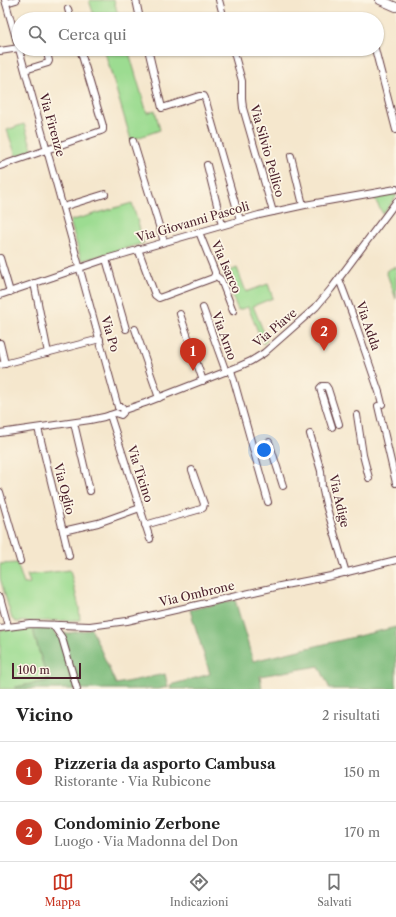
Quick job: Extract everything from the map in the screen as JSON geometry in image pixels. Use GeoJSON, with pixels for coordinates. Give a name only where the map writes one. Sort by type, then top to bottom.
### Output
{"type":"FeatureCollection","features":[{"type":"Feature","properties":{"kind":"main road"},"geometry":{"type":"LineString","coordinates":[[380,0],[396,7]]}},
{"type":"Feature","properties":{"kind":"street","name":"Via Firenze"},"geometry":{"type":"LineString","coordinates":[[12,23],[6,1],[16,0]]}},
{"type":"Feature","properties":{"kind":"street"},"geometry":{"type":"LineString","coordinates":[[136,0],[139,12]]}},
{"type":"Feature","properties":{"kind":"street"},"geometry":{"type":"LineString","coordinates":[[219,0],[222,12]]}},
{"type":"Feature","properties":{"kind":"street"},"geometry":{"type":"LineString","coordinates":[[0,51],[12,49]]}},
{"type":"Feature","properties":{"kind":"street","name":"Via Firenze"},"geometry":{"type":"LineString","coordinates":[[21,56],[79,267]]}},
{"type":"Feature","properties":{"kind":"street"},"geometry":{"type":"LineString","coordinates":[[25,70],[49,63],[48,56]]}},
{"type":"Feature","properties":{"kind":"street"},"geometry":{"type":"LineString","coordinates":[[0,166],[103,130],[82,56]]}},
{"type":"Feature","properties":{"kind":"street"},"geometry":{"type":"LineString","coordinates":[[150,56],[162,108],[199,96],[204,96],[240,220]]}},
{"type":"Feature","properties":{"kind":"street","name":"Via Silvio Pellico"},"geometry":{"type":"LineString","coordinates":[[235,56],[242,81],[243,108],[273,212]]}},
{"type":"Feature","properties":{"kind":"street"},"geometry":{"type":"LineString","coordinates":[[377,56],[396,130]]}},
{"type":"Feature","properties":{"kind":"street"},"geometry":{"type":"LineString","coordinates":[[133,141],[164,242]]}},
{"type":"Feature","properties":{"kind":"street"},"geometry":{"type":"LineString","coordinates":[[291,156],[303,205]]}},
{"type":"Feature","properties":{"kind":"street"},"geometry":{"type":"LineString","coordinates":[[207,165],[222,225]]}},
{"type":"Feature","properties":{"kind":"street","name":"Via Giovanni Pascoli"},"geometry":{"type":"LineString","coordinates":[[1,293],[10,292],[106,258],[240,220],[303,205],[396,189]]}},
{"type":"Feature","properties":{"kind":"street"},"geometry":{"type":"LineString","coordinates":[[63,206],[105,194]]}},
{"type":"Feature","properties":{"kind":"street","name":"Via Piave"},"geometry":{"type":"LineString","coordinates":[[0,433],[74,423],[110,416],[119,410],[159,398],[255,359],[274,345],[316,306],[339,279],[396,202]]}},
{"type":"Feature","properties":{"kind":"street","name":"Via Isarco"},"geometry":{"type":"LineString","coordinates":[[199,232],[215,272],[215,276],[221,280],[233,311]]}},
{"type":"Feature","properties":{"kind":"street"},"geometry":{"type":"LineString","coordinates":[[138,249],[155,295],[159,298],[215,276]]}},
{"type":"Feature","properties":{"kind":"street"},"geometry":{"type":"LineString","coordinates":[[0,258],[10,292]]}},
{"type":"Feature","properties":{"kind":"street"},"geometry":{"type":"LineString","coordinates":[[106,258],[126,329]]}},
{"type":"Feature","properties":{"kind":"street","name":"Via Po"},"geometry":{"type":"LineString","coordinates":[[79,267],[119,410]]}},
{"type":"Feature","properties":{"kind":"street","name":"Via Adda"},"geometry":{"type":"LineString","coordinates":[[339,279],[379,392],[380,405],[396,483]]}},
{"type":"Feature","properties":{"kind":"street"},"geometry":{"type":"LineString","coordinates":[[34,283],[48,352]]}},
{"type":"Feature","properties":{"kind":"street","name":"Via Arno"},"geometry":{"type":"LineString","coordinates":[[202,308],[228,371],[268,502]]}},
{"type":"Feature","properties":{"kind":"street"},"geometry":{"type":"LineString","coordinates":[[180,314],[203,381]]}},
{"type":"Feature","properties":{"kind":"street"},"geometry":{"type":"LineString","coordinates":[[136,329],[159,398]]}},
{"type":"Feature","properties":{"kind":"street"},"geometry":{"type":"LineString","coordinates":[[0,343],[2,365],[48,352],[100,340]]}},
{"type":"Feature","properties":{"kind":"street"},"geometry":{"type":"LineString","coordinates":[[332,427],[320,388],[322,386],[326,386],[328,389],[339,424]]}},
{"type":"Feature","properties":{"kind":"street","name":"Via Ticino"},"geometry":{"type":"LineString","coordinates":[[110,416],[150,539]]}},
{"type":"Feature","properties":{"kind":"street"},"geometry":{"type":"LineString","coordinates":[[357,416],[363,455],[369,478]]}},
{"type":"Feature","properties":{"kind":"street"},"geometry":{"type":"LineString","coordinates":[[74,423],[90,491]]}},
{"type":"Feature","properties":{"kind":"street","name":"Via Oglio"},"geometry":{"type":"LineString","coordinates":[[38,428],[69,556]]}},
{"type":"Feature","properties":{"kind":"street","name":"Via Adige"},"geometry":{"type":"LineString","coordinates":[[310,434],[321,471],[325,499],[346,573]]}},
{"type":"Feature","properties":{"kind":"street"},"geometry":{"type":"LineString","coordinates":[[269,442],[282,486]]}},
{"type":"Feature","properties":{"kind":"street"},"geometry":{"type":"LineString","coordinates":[[146,525],[203,508],[204,504],[192,470]]}},
{"type":"Feature","properties":{"kind":"street"},"geometry":{"type":"LineString","coordinates":[[0,492],[20,561]]}},
{"type":"Feature","properties":{"kind":"street"},"geometry":{"type":"LineString","coordinates":[[63,531],[98,523],[140,508]]}},
{"type":"Feature","properties":{"kind":"street","name":"Via Ombrone"},"geometry":{"type":"LineString","coordinates":[[0,628],[32,624],[90,626],[127,621],[280,586],[346,573],[396,560]]}},
{"type":"Feature","properties":{"kind":"street"},"geometry":{"type":"LineString","coordinates":[[0,598],[8,626]]}},
{"type":"Feature","properties":{"kind":"street"},"geometry":{"type":"LineString","coordinates":[[53,625],[62,638],[77,689]]}},
{"type":"Feature","properties":{"kind":"green space"},"geometry":{"type":"Polygon","coordinates":[[[89,0],[114,0],[117,12],[93,12],[89,0]]]}},
{"type":"Feature","properties":{"kind":"green space"},"geometry":{"type":"Polygon","coordinates":[[[106,56],[130,56],[147,113],[155,110],[160,130],[131,140],[106,56]]]}},
{"type":"Feature","properties":{"kind":"green space"},"geometry":{"type":"Polygon","coordinates":[[[24,124],[33,151],[16,156],[7,130],[24,124]]]}},
{"type":"Feature","properties":{"kind":"green space"},"geometry":{"type":"Polygon","coordinates":[[[396,192],[396,197],[383,214],[373,196],[396,192]]]}},
{"type":"Feature","properties":{"kind":"green space"},"geometry":{"type":"Polygon","coordinates":[[[132,203],[144,243],[84,260],[81,259],[70,221],[132,203]]]}},
{"type":"Feature","properties":{"kind":"green space"},"geometry":{"type":"Polygon","coordinates":[[[396,266],[396,299],[386,271],[396,266]]]}},
{"type":"Feature","properties":{"kind":"green space"},"geometry":{"type":"Polygon","coordinates":[[[237,268],[246,292],[268,284],[273,298],[253,306],[267,340],[263,344],[248,307],[238,310],[223,274],[237,268]]]}},
{"type":"Feature","properties":{"kind":"green space"},"geometry":{"type":"Polygon","coordinates":[[[17,563],[24,584],[30,583],[27,575],[70,570],[79,607],[80,620],[16,622],[12,619],[0,578],[0,564],[17,563]]]}},
{"type":"Feature","properties":{"kind":"green space"},"geometry":{"type":"Polygon","coordinates":[[[235,600],[253,661],[396,627],[396,689],[330,689],[319,666],[260,676],[262,689],[171,689],[170,685],[210,674],[190,610],[235,600]]]}},
{"type":"Feature","properties":{"kind":"green space"},"geometry":{"type":"Polygon","coordinates":[[[33,627],[48,681],[16,687],[16,689],[0,689],[0,630],[33,627]]]}},
{"type":"Feature","properties":{"kind":"green space"},"geometry":{"type":"Polygon","coordinates":[[[33,627],[52,628],[57,635],[91,628],[116,684],[165,674],[168,687],[158,689],[16,689],[15,687],[48,681],[33,627]]]}},
{"type":"Feature","properties":{"kind":"place","name":"Condominio Zerbone"},"geometry":{"type":"Point","coordinates":[324,351]}},
{"type":"Feature","properties":{"kind":"place","name":"Pizzeria da asporto Cambusa"},"geometry":{"type":"Point","coordinates":[193,371]}}]}
